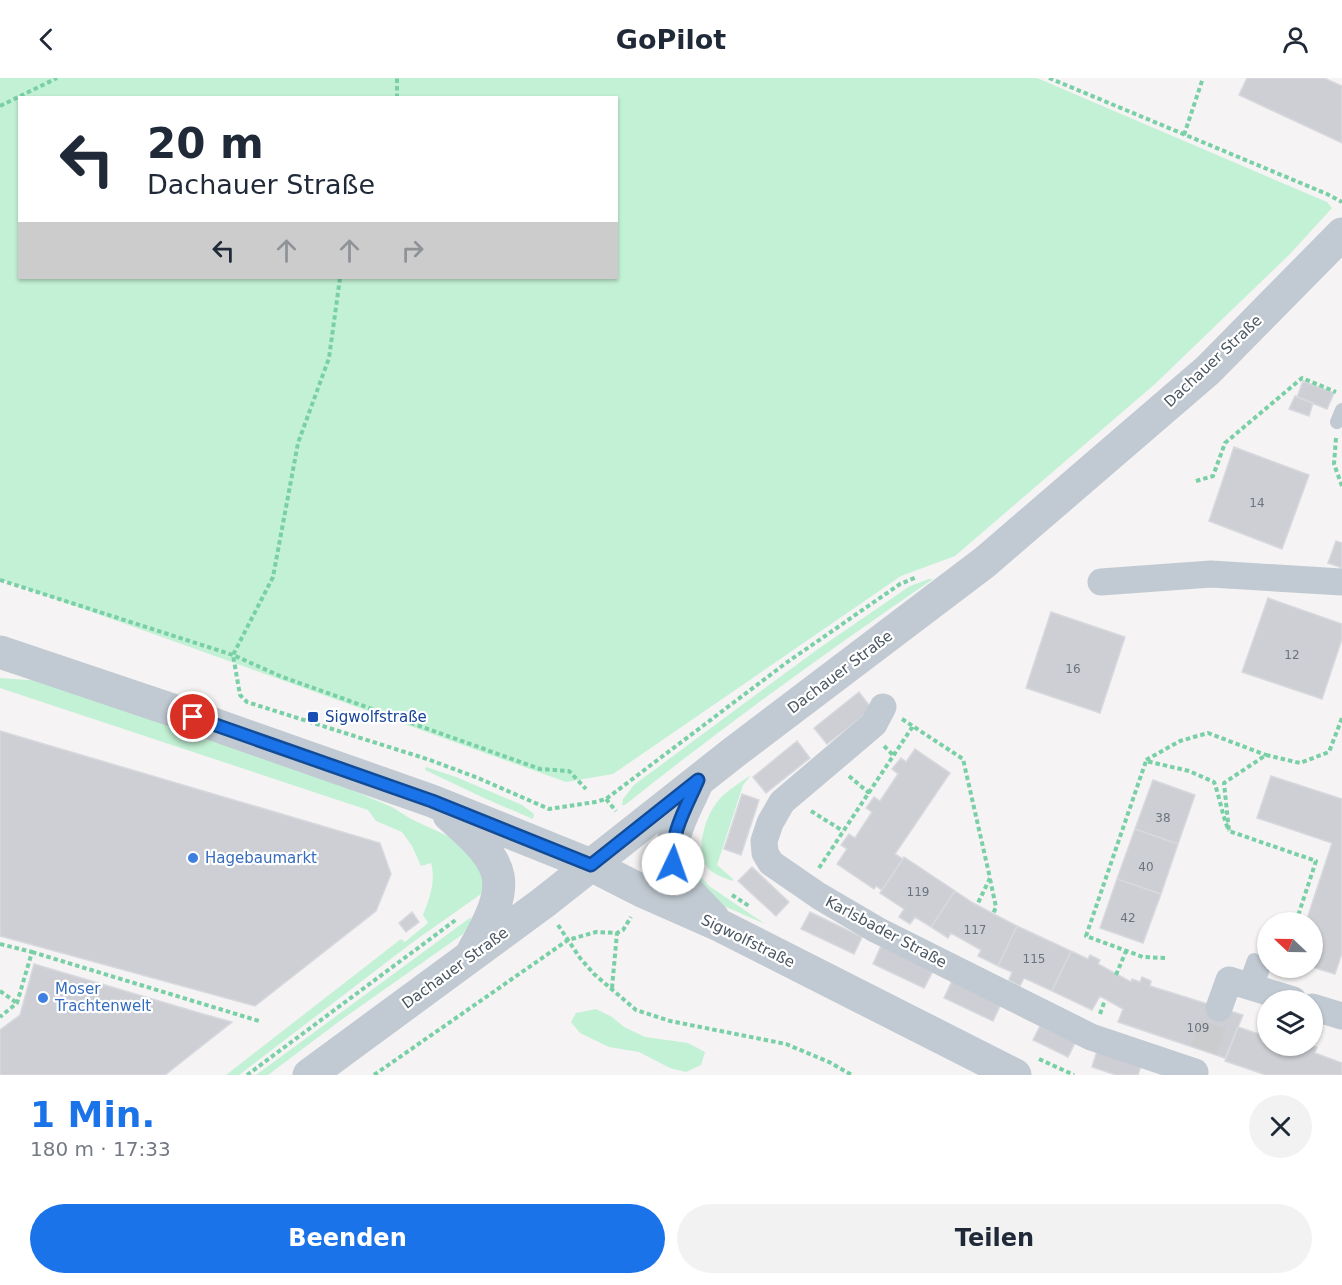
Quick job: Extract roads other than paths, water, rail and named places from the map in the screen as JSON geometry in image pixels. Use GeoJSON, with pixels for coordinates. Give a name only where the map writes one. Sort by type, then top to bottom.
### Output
{"type":"FeatureCollection","features":[{"type":"Feature","properties":{"kind":"street","name":"Dachauer Straße"},"geometry":{"type":"LineString","coordinates":[[309,1075],[469,958],[985,562],[1208,370],[1342,234]]}},
{"type":"Feature","properties":{"kind":"street"},"geometry":{"type":"LineString","coordinates":[[1101,582],[1211,574],[1342,582]]}},
{"type":"Feature","properties":{"kind":"street","name":"Sigwolfstraße"},"geometry":{"type":"LineString","coordinates":[[0,652],[432,801],[591,865],[644,892],[721,926],[1015,1075]]}},
{"type":"Feature","properties":{"kind":"street","name":"Karlsbader Straße"},"geometry":{"type":"LineString","coordinates":[[883,707],[874,724],[782,802],[770,823],[764,847],[771,862],[806,887],[876,930],[1091,1036],[1197,1066]]}},
{"type":"Feature","properties":{"kind":"street"},"geometry":{"type":"LineString","coordinates":[[698,780],[674,835],[671,848],[673,864],[680,881],[721,926]]}},
{"type":"Feature","properties":{"kind":"street"},"geometry":{"type":"LineString","coordinates":[[432,801],[482,846],[498,870],[499,888],[496,904],[469,958]]}},
{"type":"Feature","properties":{"kind":"street"},"geometry":{"type":"LineString","coordinates":[[1220,1008],[1229,980],[1261,990]]}},
{"type":"Feature","properties":{"kind":"street"},"geometry":{"type":"LineString","coordinates":[[1323,1010],[1342,1016]]}},
{"type":"Feature","properties":{"kind":"lane"},"geometry":{"type":"LineString","coordinates":[[1251,987],[1257,968]]}},
{"type":"Feature","properties":{"kind":"tunnel"},"geometry":{"type":"LineString","coordinates":[[1204,1050],[1219,1008]]}},
{"type":"Feature","properties":{"kind":"place","name":"Sigwolfstraße"},"geometry":{"type":"Point","coordinates":[313,717]}},
{"type":"Feature","properties":{"kind":"place","name":"Hagebaumarkt"},"geometry":{"type":"Point","coordinates":[193,858]}},
{"type":"Feature","properties":{"kind":"place","name":"Moser Trachtenwelt"},"geometry":{"type":"Point","coordinates":[43,998]}}]}
